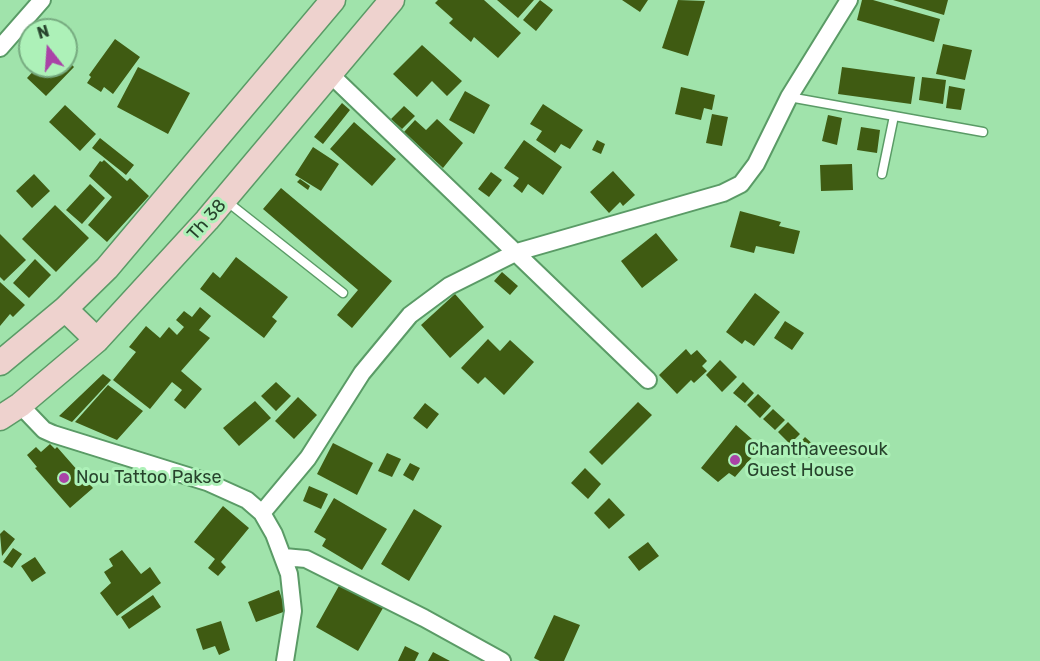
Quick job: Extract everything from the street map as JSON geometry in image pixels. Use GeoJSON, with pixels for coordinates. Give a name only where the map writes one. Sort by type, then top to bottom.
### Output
{"type":"FeatureCollection","features":[{"type":"Feature","properties":{"kind":"street"},"geometry":{"type":"LineString","coordinates":[[0,48],[42,0]]}},
{"type":"Feature","properties":{"kind":"street"},"geometry":{"type":"LineString","coordinates":[[0,363],[65,309],[107,268],[333,0]]}},
{"type":"Feature","properties":{"kind":"street","name":"Th 38"},"geometry":{"type":"LineString","coordinates":[[10,411],[97,340],[225,200],[392,0]]}},
{"type":"Feature","properties":{"kind":"street"},"geometry":{"type":"LineString","coordinates":[[262,513],[308,458],[362,373],[410,315],[449,286],[517,252],[723,193],[741,184],[756,164],[789,97],[849,0]]}},
{"type":"Feature","properties":{"kind":"street"},"geometry":{"type":"LineString","coordinates":[[330,74],[648,380]]}},
{"type":"Feature","properties":{"kind":"street"},"geometry":{"type":"LineString","coordinates":[[65,309],[97,340]]}},
{"type":"Feature","properties":{"kind":"street"},"geometry":{"type":"LineString","coordinates":[[10,411],[53,434],[207,482],[248,500],[262,513],[274,534],[289,574],[293,610],[285,661]]}},
{"type":"Feature","properties":{"kind":"street"},"geometry":{"type":"LineString","coordinates":[[284,557],[306,559],[424,618],[502,661]]}},
{"type":"Feature","properties":{"kind":"lane"},"geometry":{"type":"LineString","coordinates":[[789,97],[983,132]]}},
{"type":"Feature","properties":{"kind":"lane"},"geometry":{"type":"LineString","coordinates":[[882,174],[894,116]]}},
{"type":"Feature","properties":{"kind":"lane"},"geometry":{"type":"LineString","coordinates":[[225,200],[343,293]]}},
{"type":"Feature","properties":{"kind":"building"},"geometry":{"type":"Polygon","coordinates":[[[438,0],[484,0],[521,33],[498,58],[474,37],[471,42],[449,23],[453,19],[435,3],[438,0]]]}},
{"type":"Feature","properties":{"kind":"building"},"geometry":{"type":"Polygon","coordinates":[[[497,0],[534,0],[518,18],[497,0]]]}},
{"type":"Feature","properties":{"kind":"building"},"geometry":{"type":"Polygon","coordinates":[[[540,0],[553,10],[536,31],[523,20],[540,0]]]}},
{"type":"Feature","properties":{"kind":"building"},"geometry":{"type":"Polygon","coordinates":[[[622,0],[648,0],[640,12],[622,0]]]}},
{"type":"Feature","properties":{"kind":"building"},"geometry":{"type":"Polygon","coordinates":[[[678,0],[705,1],[688,56],[662,48],[678,0]]]}},
{"type":"Feature","properties":{"kind":"building"},"geometry":{"type":"Polygon","coordinates":[[[862,0],[873,0],[940,19],[934,42],[857,20],[862,0]]]}},
{"type":"Feature","properties":{"kind":"building"},"geometry":{"type":"Polygon","coordinates":[[[893,0],[948,0],[944,15],[893,0]]]}},
{"type":"Feature","properties":{"kind":"building"},"geometry":{"type":"Polygon","coordinates":[[[115,39],[140,57],[113,94],[104,87],[101,92],[87,83],[91,77],[89,75],[115,39]]]}},
{"type":"Feature","properties":{"kind":"building"},"geometry":{"type":"Polygon","coordinates":[[[943,44],[972,50],[965,80],[936,74],[943,44]]]}},
{"type":"Feature","properties":{"kind":"building"},"geometry":{"type":"Polygon","coordinates":[[[422,45],[462,81],[447,96],[432,81],[417,97],[393,74],[422,45]]]}},
{"type":"Feature","properties":{"kind":"building"},"geometry":{"type":"Polygon","coordinates":[[[138,67],[190,93],[168,134],[117,107],[138,67]]]}},
{"type":"Feature","properties":{"kind":"building"},"geometry":{"type":"Polygon","coordinates":[[[842,67],[915,77],[911,104],[838,94],[842,67]]]}},
{"type":"Feature","properties":{"kind":"building"},"geometry":{"type":"Polygon","coordinates":[[[922,77],[946,80],[943,104],[919,100],[922,77]]]}},
{"type":"Feature","properties":{"kind":"building"},"geometry":{"type":"Polygon","coordinates":[[[27,78],[63,78],[46,96],[27,78]]]}},
{"type":"Feature","properties":{"kind":"building"},"geometry":{"type":"Polygon","coordinates":[[[949,86],[965,89],[961,110],[946,108],[949,86]]]}},
{"type":"Feature","properties":{"kind":"building"},"geometry":{"type":"Polygon","coordinates":[[[681,87],[715,95],[712,110],[704,108],[701,120],[675,114],[681,87]]]}},
{"type":"Feature","properties":{"kind":"building"},"geometry":{"type":"Polygon","coordinates":[[[465,91],[490,105],[474,134],[449,120],[465,91]]]}},
{"type":"Feature","properties":{"kind":"building"},"geometry":{"type":"Polygon","coordinates":[[[342,103],[350,110],[323,144],[314,137],[342,103]]]}},
{"type":"Feature","properties":{"kind":"building"},"geometry":{"type":"Polygon","coordinates":[[[543,104],[583,130],[570,149],[561,144],[555,153],[536,140],[542,131],[530,124],[543,104]]]}},
{"type":"Feature","properties":{"kind":"building"},"geometry":{"type":"Polygon","coordinates":[[[65,105],[96,134],[80,151],[49,122],[65,105]]]}},
{"type":"Feature","properties":{"kind":"building"},"geometry":{"type":"Polygon","coordinates":[[[404,106],[415,116],[402,129],[391,119],[404,106]]]}},
{"type":"Feature","properties":{"kind":"building"},"geometry":{"type":"Polygon","coordinates":[[[712,114],[728,117],[722,146],[706,143],[712,114]]]}},
{"type":"Feature","properties":{"kind":"building"},"geometry":{"type":"Polygon","coordinates":[[[828,115],[842,118],[837,145],[822,141],[828,115]]]}},
{"type":"Feature","properties":{"kind":"building"},"geometry":{"type":"Polygon","coordinates":[[[437,119],[463,143],[443,168],[404,132],[415,120],[426,130],[437,119]]]}},
{"type":"Feature","properties":{"kind":"building"},"geometry":{"type":"Polygon","coordinates":[[[354,122],[396,159],[372,186],[330,149],[354,122]]]}},
{"type":"Feature","properties":{"kind":"building"},"geometry":{"type":"Polygon","coordinates":[[[861,127],[880,130],[877,153],[857,150],[861,127]]]}},
{"type":"Feature","properties":{"kind":"building"},"geometry":{"type":"Polygon","coordinates":[[[100,138],[134,165],[126,175],[92,148],[100,138]]]}},
{"type":"Feature","properties":{"kind":"building"},"geometry":{"type":"Polygon","coordinates":[[[524,140],[562,167],[543,195],[528,184],[522,193],[513,186],[519,178],[504,168],[524,140]]]}},
{"type":"Feature","properties":{"kind":"building"},"geometry":{"type":"Polygon","coordinates":[[[597,140],[605,144],[601,154],[592,150],[597,140]]]}},
{"type":"Feature","properties":{"kind":"building"},"geometry":{"type":"Polygon","coordinates":[[[313,147],[339,164],[321,191],[295,175],[313,147]]]}},
{"type":"Feature","properties":{"kind":"building"},"geometry":{"type":"Polygon","coordinates":[[[104,160],[127,181],[130,178],[149,196],[107,242],[88,225],[112,197],[89,176],[100,161],[104,160]]]}},
{"type":"Feature","properties":{"kind":"building"},"geometry":{"type":"Polygon","coordinates":[[[852,164],[853,190],[821,191],[820,165],[852,164]]]}},
{"type":"Feature","properties":{"kind":"building"},"geometry":{"type":"Polygon","coordinates":[[[613,171],[635,195],[623,206],[620,202],[609,213],[590,192],[613,171]]]}},
{"type":"Feature","properties":{"kind":"building"},"geometry":{"type":"Polygon","coordinates":[[[491,172],[502,180],[489,197],[478,189],[491,172]]]}},
{"type":"Feature","properties":{"kind":"building"},"geometry":{"type":"Polygon","coordinates":[[[34,174],[50,191],[32,208],[16,191],[34,174]]]}},
{"type":"Feature","properties":{"kind":"building"},"geometry":{"type":"Polygon","coordinates":[[[300,179],[310,186],[308,190],[297,182],[300,179]]]}},
{"type":"Feature","properties":{"kind":"building"},"geometry":{"type":"Polygon","coordinates":[[[90,184],[105,198],[82,224],[66,210],[90,184]]]}},
{"type":"Feature","properties":{"kind":"building"},"geometry":{"type":"Polygon","coordinates":[[[281,188],[392,281],[352,328],[337,315],[358,290],[263,209],[281,188]]]}},
{"type":"Feature","properties":{"kind":"building"},"geometry":{"type":"Polygon","coordinates":[[[55,205],[89,238],[56,272],[22,239],[55,205]]]}},
{"type":"Feature","properties":{"kind":"building"},"geometry":{"type":"Polygon","coordinates":[[[740,211],[781,222],[779,226],[800,231],[794,254],[756,246],[754,253],[730,247],[740,211]]]}},
{"type":"Feature","properties":{"kind":"building"},"geometry":{"type":"Polygon","coordinates":[[[656,233],[678,260],[642,288],[621,261],[656,233]]]}},
{"type":"Feature","properties":{"kind":"building"},"geometry":{"type":"Polygon","coordinates":[[[0,234],[26,260],[4,281],[0,277],[0,234]]]}},
{"type":"Feature","properties":{"kind":"building"},"geometry":{"type":"Polygon","coordinates":[[[236,257],[288,297],[272,317],[277,321],[264,338],[200,289],[213,272],[220,278],[236,257]]]}},
{"type":"Feature","properties":{"kind":"building"},"geometry":{"type":"Polygon","coordinates":[[[35,259],[51,275],[29,298],[13,283],[35,259]]]}},
{"type":"Feature","properties":{"kind":"building"},"geometry":{"type":"Polygon","coordinates":[[[502,272],[518,286],[510,295],[494,281],[502,272]]]}},
{"type":"Feature","properties":{"kind":"building"},"geometry":{"type":"Polygon","coordinates":[[[0,282],[25,305],[13,317],[10,314],[0,326],[0,282]]]}},
{"type":"Feature","properties":{"kind":"building"},"geometry":{"type":"Polygon","coordinates":[[[755,293],[780,312],[754,346],[745,340],[742,344],[726,332],[755,293]]]}},
{"type":"Feature","properties":{"kind":"building"},"geometry":{"type":"Polygon","coordinates":[[[455,294],[484,327],[450,358],[421,325],[455,294]]]}},
{"type":"Feature","properties":{"kind":"building"},"geometry":{"type":"Polygon","coordinates":[[[200,307],[211,316],[199,330],[210,338],[181,371],[202,389],[185,409],[174,400],[182,390],[172,382],[150,409],[113,380],[136,352],[129,347],[146,326],[160,338],[169,327],[177,335],[184,327],[176,320],[184,311],[192,317],[200,307]]]}},
{"type":"Feature","properties":{"kind":"building"},"geometry":{"type":"Polygon","coordinates":[[[785,321],[804,333],[792,350],[774,338],[785,321]]]}},
{"type":"Feature","properties":{"kind":"building"},"geometry":{"type":"Polygon","coordinates":[[[488,339],[500,351],[510,340],[534,362],[504,395],[485,377],[478,384],[461,368],[488,339]]]}},
{"type":"Feature","properties":{"kind":"building"},"geometry":{"type":"Polygon","coordinates":[[[686,349],[691,355],[697,350],[707,361],[702,366],[707,371],[694,383],[691,380],[677,394],[659,375],[686,349]]]}},
{"type":"Feature","properties":{"kind":"building"},"geometry":{"type":"Polygon","coordinates":[[[720,360],[737,377],[722,392],[706,375],[720,360]]]}},
{"type":"Feature","properties":{"kind":"building"},"geometry":{"type":"Polygon","coordinates":[[[103,374],[111,380],[72,422],[59,416],[103,374]]]}},
{"type":"Feature","properties":{"kind":"building"},"geometry":{"type":"Polygon","coordinates":[[[276,382],[291,396],[276,411],[261,396],[276,382]]]}},
{"type":"Feature","properties":{"kind":"building"},"geometry":{"type":"Polygon","coordinates":[[[743,382],[754,393],[745,403],[733,393],[743,382]]]}},
{"type":"Feature","properties":{"kind":"building"},"geometry":{"type":"Polygon","coordinates":[[[108,385],[143,411],[117,440],[75,422],[108,385]]]}},
{"type":"Feature","properties":{"kind":"building"},"geometry":{"type":"Polygon","coordinates":[[[758,394],[771,406],[760,418],[747,405],[758,394]]]}},
{"type":"Feature","properties":{"kind":"building"},"geometry":{"type":"Polygon","coordinates":[[[298,397],[317,415],[294,439],[275,421],[298,397]]]}},
{"type":"Feature","properties":{"kind":"building"},"geometry":{"type":"Polygon","coordinates":[[[255,401],[271,418],[239,446],[223,428],[255,401]]]}},
{"type":"Feature","properties":{"kind":"building"},"geometry":{"type":"Polygon","coordinates":[[[638,402],[652,415],[602,465],[589,452],[638,402]]]}},
{"type":"Feature","properties":{"kind":"building"},"geometry":{"type":"Polygon","coordinates":[[[425,403],[439,414],[427,429],[413,418],[425,403]]]}},
{"type":"Feature","properties":{"kind":"building"},"geometry":{"type":"Polygon","coordinates":[[[773,409],[785,420],[775,430],[763,419],[773,409]]]}},
{"type":"Feature","properties":{"kind":"building"},"geometry":{"type":"Polygon","coordinates":[[[788,422],[800,434],[790,444],[778,432],[788,422]]]}},
{"type":"Feature","properties":{"kind":"building"},"geometry":{"type":"Polygon","coordinates":[[[736,425],[761,447],[735,477],[729,473],[718,482],[701,468],[736,425]]]}},
{"type":"Feature","properties":{"kind":"building"},"geometry":{"type":"Polygon","coordinates":[[[805,437],[817,448],[809,458],[796,447],[805,437]]]}},
{"type":"Feature","properties":{"kind":"building"},"geometry":{"type":"Polygon","coordinates":[[[333,443],[373,463],[357,495],[317,474],[333,443]]]}},
{"type":"Feature","properties":{"kind":"building","name":"Nou Tattoo Pakse"},"geometry":{"type":"Polygon","coordinates":[[[50,444],[55,449],[57,447],[93,488],[70,508],[35,468],[37,467],[27,455],[36,447],[41,452],[50,444]]]}},
{"type":"Feature","properties":{"kind":"building"},"geometry":{"type":"Polygon","coordinates":[[[387,453],[401,459],[392,477],[378,471],[387,453]]]}},
{"type":"Feature","properties":{"kind":"building"},"geometry":{"type":"Polygon","coordinates":[[[410,463],[420,468],[413,481],[403,475],[410,463]]]}},
{"type":"Feature","properties":{"kind":"building"},"geometry":{"type":"Polygon","coordinates":[[[585,468],[601,484],[588,499],[571,483],[585,468]]]}},
{"type":"Feature","properties":{"kind":"building"},"geometry":{"type":"Polygon","coordinates":[[[309,486],[328,494],[321,509],[303,501],[309,486]]]}},
{"type":"Feature","properties":{"kind":"building"},"geometry":{"type":"Polygon","coordinates":[[[334,498],[387,529],[362,570],[322,546],[326,539],[314,532],[334,498]]]}},
{"type":"Feature","properties":{"kind":"building"},"geometry":{"type":"Polygon","coordinates":[[[609,498],[625,515],[609,529],[594,513],[609,498]]]}},
{"type":"Feature","properties":{"kind":"building"},"geometry":{"type":"Polygon","coordinates":[[[223,506],[249,528],[221,562],[226,567],[218,576],[208,568],[215,559],[194,542],[223,506]]]}},
{"type":"Feature","properties":{"kind":"building"},"geometry":{"type":"Polygon","coordinates":[[[414,509],[442,526],[409,581],[381,564],[414,509]]]}},
{"type":"Feature","properties":{"kind":"building"},"geometry":{"type":"Polygon","coordinates":[[[4,530],[15,539],[2,556],[0,534],[4,530]]]}},
{"type":"Feature","properties":{"kind":"building"},"geometry":{"type":"Polygon","coordinates":[[[648,542],[659,556],[639,571],[628,557],[648,542]]]}},
{"type":"Feature","properties":{"kind":"building"},"geometry":{"type":"Polygon","coordinates":[[[13,548],[22,554],[12,568],[3,562],[13,548]]]}},
{"type":"Feature","properties":{"kind":"building"},"geometry":{"type":"Polygon","coordinates":[[[122,550],[141,574],[150,567],[161,583],[117,616],[100,593],[111,583],[104,572],[113,566],[109,559],[122,550]]]}},
{"type":"Feature","properties":{"kind":"building"},"geometry":{"type":"Polygon","coordinates":[[[35,557],[46,573],[32,582],[21,566],[35,557]]]}},
{"type":"Feature","properties":{"kind":"building"},"geometry":{"type":"Polygon","coordinates":[[[340,584],[383,608],[358,651],[316,627],[340,584]]]}},
{"type":"Feature","properties":{"kind":"building"},"geometry":{"type":"Polygon","coordinates":[[[279,590],[286,611],[256,622],[248,602],[279,590]]]}},
{"type":"Feature","properties":{"kind":"building"},"geometry":{"type":"Polygon","coordinates":[[[153,595],[161,607],[129,629],[121,617],[153,595]]]}},
{"type":"Feature","properties":{"kind":"building"},"geometry":{"type":"Polygon","coordinates":[[[554,615],[580,625],[564,661],[540,661],[534,658],[554,615]]]}},
{"type":"Feature","properties":{"kind":"building"},"geometry":{"type":"Polygon","coordinates":[[[221,621],[230,650],[219,655],[215,646],[203,650],[196,629],[221,621]]]}},
{"type":"Feature","properties":{"kind":"building"},"geometry":{"type":"Polygon","coordinates":[[[405,646],[419,653],[415,661],[398,661],[405,646]]]}},
{"type":"Feature","properties":{"kind":"building"},"geometry":{"type":"Polygon","coordinates":[[[433,652],[450,661],[428,661],[433,652]]]}},
{"type":"Feature","properties":{"kind":"place","name":"Chanthaveesouk Guest House"},"geometry":{"type":"Point","coordinates":[735,460]}},
{"type":"Feature","properties":{"kind":"place","name":"Nou Tattoo Pakse"},"geometry":{"type":"Point","coordinates":[64,478]}}]}
